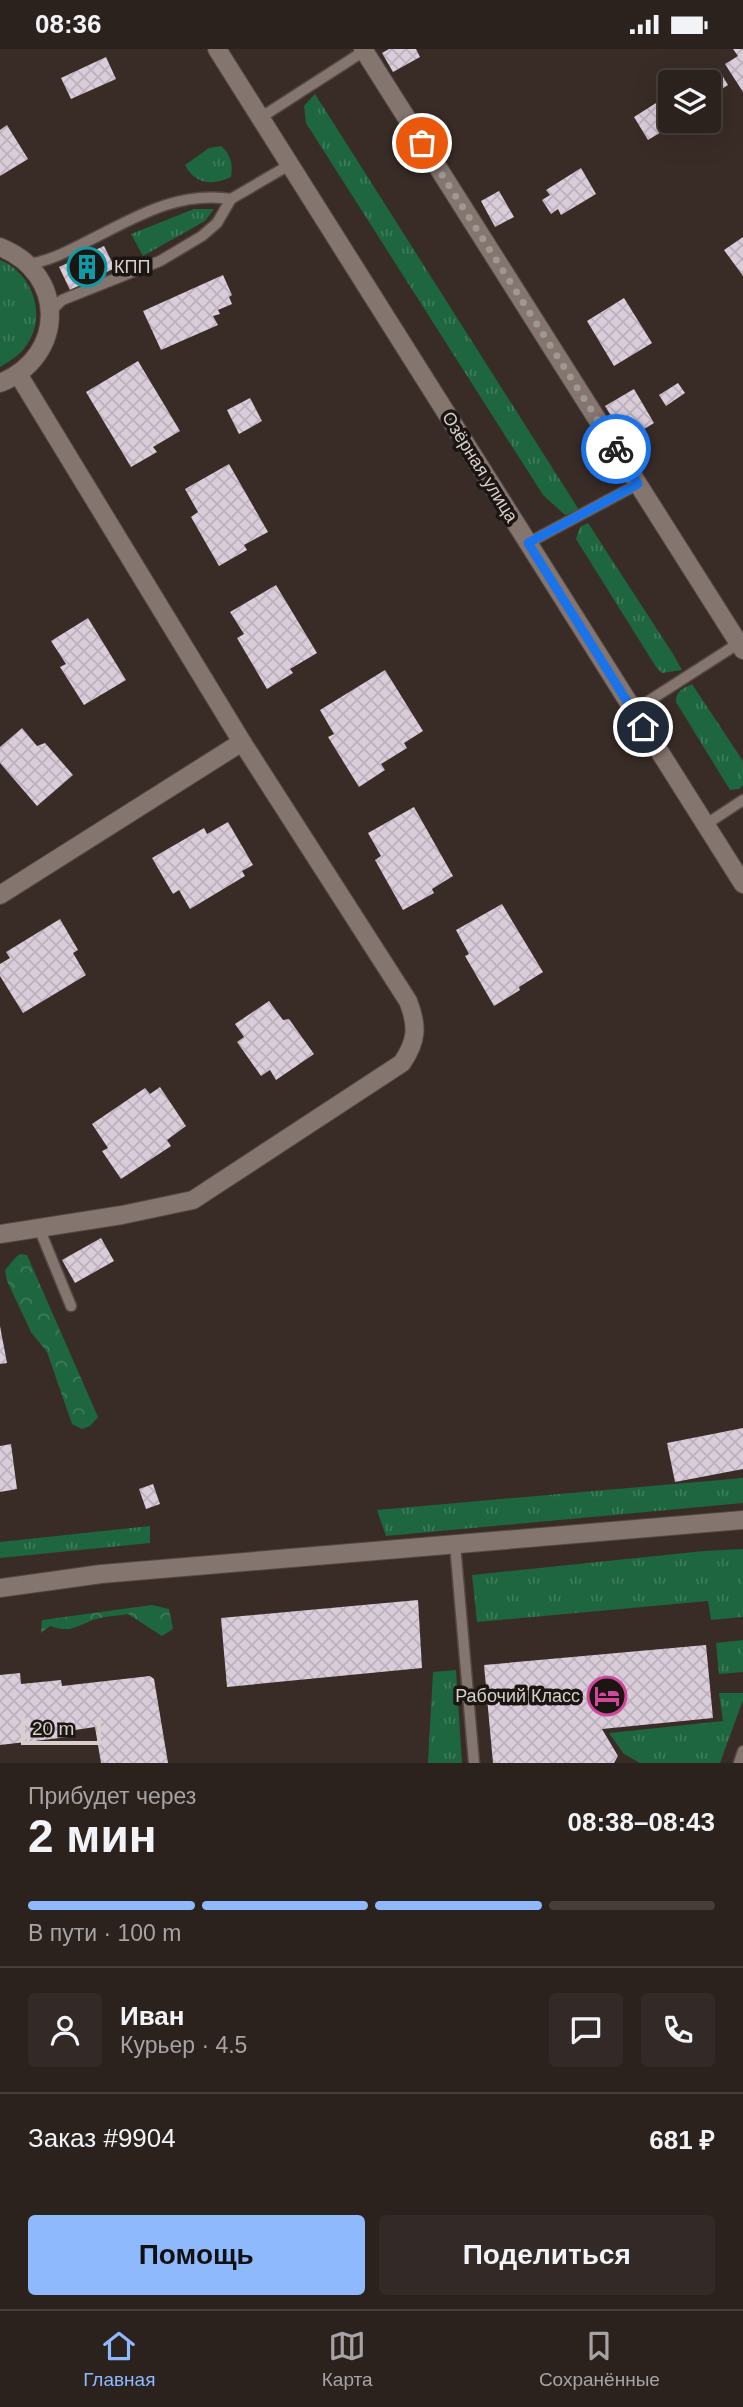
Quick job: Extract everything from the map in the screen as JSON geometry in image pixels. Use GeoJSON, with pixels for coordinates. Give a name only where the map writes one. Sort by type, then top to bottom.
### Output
{"type":"FeatureCollection","features":[{"type":"Feature","properties":{"kind":"street","name":"Озёрная улица"},"geometry":{"type":"LineString","coordinates":[[217,49],[743,884]]}},
{"type":"Feature","properties":{"kind":"street"},"geometry":{"type":"LineString","coordinates":[[363,50],[741,646]]}},
{"type":"Feature","properties":{"kind":"street"},"geometry":{"type":"LineString","coordinates":[[0,247],[14,252],[29,264],[40,278],[50,312],[42,347],[32,362],[18,374],[0,383]]}},
{"type":"Feature","properties":{"kind":"street"},"geometry":{"type":"LineString","coordinates":[[0,1234],[193,1201],[402,1063],[412,1049],[415,1032],[408,1001],[242,743],[18,374]]}},
{"type":"Feature","properties":{"kind":"street"},"geometry":{"type":"LineString","coordinates":[[0,895],[242,743]]}},
{"type":"Feature","properties":{"kind":"street"},"geometry":{"type":"LineString","coordinates":[[0,1588],[101,1574],[743,1520]]}},
{"type":"Feature","properties":{"kind":"lane"},"geometry":{"type":"LineString","coordinates":[[260,118],[363,50]]}},
{"type":"Feature","properties":{"kind":"lane"},"geometry":{"type":"LineString","coordinates":[[29,264],[50,259],[169,203],[193,197],[231,198],[291,164]]}},
{"type":"Feature","properties":{"kind":"lane"},"geometry":{"type":"LineString","coordinates":[[50,312],[62,300],[160,261],[202,236],[217,223],[231,198]]}},
{"type":"Feature","properties":{"kind":"lane"},"geometry":{"type":"LineString","coordinates":[[528,543],[638,484]]}},
{"type":"Feature","properties":{"kind":"lane"},"geometry":{"type":"LineString","coordinates":[[633,711],[741,646]]}},
{"type":"Feature","properties":{"kind":"lane"},"geometry":{"type":"LineString","coordinates":[[705,825],[743,800]]}},
{"type":"Feature","properties":{"kind":"lane"},"geometry":{"type":"LineString","coordinates":[[39,1228],[71,1306]]}},
{"type":"Feature","properties":{"kind":"lane"},"geometry":{"type":"LineString","coordinates":[[456,1544],[474,1763]]}},
{"type":"Feature","properties":{"kind":"lane"},"geometry":{"type":"LineString","coordinates":[[739,1763],[743,1751]]}},
{"type":"Feature","properties":{"kind":"green space"},"geometry":{"type":"Polygon","coordinates":[[[315,94],[579,510],[565,515],[543,495],[306,123],[304,106],[315,94]]]}},
{"type":"Feature","properties":{"kind":"green space"},"geometry":{"type":"Polygon","coordinates":[[[221,146],[230,160],[231,177],[217,182],[199,180],[185,165],[209,148],[221,146]]]}},
{"type":"Feature","properties":{"kind":"green space"},"geometry":{"type":"Polygon","coordinates":[[[194,209],[214,209],[205,221],[143,256],[131,234],[194,209]]]}},
{"type":"Feature","properties":{"kind":"green space"},"geometry":{"type":"Polygon","coordinates":[[[0,260],[11,266],[29,285],[34,297],[36,322],[33,335],[26,346],[0,367],[0,260]]]}},
{"type":"Feature","properties":{"kind":"green space"},"geometry":{"type":"Polygon","coordinates":[[[588,523],[682,670],[662,673],[656,667],[576,539],[580,527],[588,523]]]}},
{"type":"Feature","properties":{"kind":"green space"},"geometry":{"type":"Polygon","coordinates":[[[692,684],[743,761],[743,785],[739,789],[730,790],[676,702],[679,693],[692,684]]]}},
{"type":"Feature","properties":{"kind":"green space"},"geometry":{"type":"Polygon","coordinates":[[[20,1254],[27,1255],[98,1417],[90,1426],[82,1429],[72,1424],[47,1352],[31,1332],[7,1281],[5,1270],[20,1254]]]}},
{"type":"Feature","properties":{"kind":"green space"},"geometry":{"type":"Polygon","coordinates":[[[743,1478],[743,1503],[386,1536],[377,1510],[743,1478]]]}},
{"type":"Feature","properties":{"kind":"green space"},"geometry":{"type":"Polygon","coordinates":[[[150,1526],[150,1543],[0,1558],[0,1542],[150,1526]]]}},
{"type":"Feature","properties":{"kind":"green space"},"geometry":{"type":"Polygon","coordinates":[[[743,1549],[743,1617],[711,1620],[708,1601],[477,1622],[472,1575],[743,1549]]]}},
{"type":"Feature","properties":{"kind":"green space"},"geometry":{"type":"Polygon","coordinates":[[[152,1605],[169,1609],[173,1629],[162,1636],[128,1614],[97,1619],[68,1629],[50,1626],[41,1633],[42,1620],[152,1605]]]}},
{"type":"Feature","properties":{"kind":"green space"},"geometry":{"type":"Polygon","coordinates":[[[743,1640],[743,1672],[719,1674],[716,1643],[743,1640]]]}},
{"type":"Feature","properties":{"kind":"green space"},"geometry":{"type":"Polygon","coordinates":[[[456,1670],[462,1763],[428,1763],[433,1672],[456,1670]]]}},
{"type":"Feature","properties":{"kind":"green space"},"geometry":{"type":"Polygon","coordinates":[[[719,1693],[743,1693],[743,1700],[720,1763],[640,1763],[624,1754],[609,1733],[723,1721],[719,1693]]]}},
{"type":"Feature","properties":{"kind":"building"},"geometry":{"type":"Polygon","coordinates":[[[389,49],[416,49],[420,57],[393,72],[382,53],[389,49]]]}},
{"type":"Feature","properties":{"kind":"building"},"geometry":{"type":"Polygon","coordinates":[[[733,49],[743,49],[743,92],[725,64],[738,56],[733,49]]]}},
{"type":"Feature","properties":{"kind":"building"},"geometry":{"type":"Polygon","coordinates":[[[106,57],[116,79],[71,99],[61,78],[106,57]]]}},
{"type":"Feature","properties":{"kind":"building"},"geometry":{"type":"Polygon","coordinates":[[[721,73],[728,85],[721,89],[721,73]]]}},
{"type":"Feature","properties":{"kind":"building"},"geometry":{"type":"Polygon","coordinates":[[[656,103],[660,133],[648,140],[634,117],[656,103]]]}},
{"type":"Feature","properties":{"kind":"building"},"geometry":{"type":"Polygon","coordinates":[[[7,125],[28,159],[0,176],[0,130],[7,125]]]}},
{"type":"Feature","properties":{"kind":"building"},"geometry":{"type":"Polygon","coordinates":[[[581,168],[596,194],[561,215],[558,209],[551,214],[542,200],[550,195],[546,190],[581,168]]]}},
{"type":"Feature","properties":{"kind":"building"},"geometry":{"type":"Polygon","coordinates":[[[499,191],[514,217],[495,227],[481,201],[499,191]]]}},
{"type":"Feature","properties":{"kind":"building"},"geometry":{"type":"Polygon","coordinates":[[[743,237],[743,276],[724,250],[743,237]]]}},
{"type":"Feature","properties":{"kind":"building","name":"КПП"},"geometry":{"type":"Polygon","coordinates":[[[104,246],[115,268],[70,290],[59,267],[104,246]]]}},
{"type":"Feature","properties":{"kind":"building"},"geometry":{"type":"Polygon","coordinates":[[[223,275],[232,295],[229,297],[232,304],[218,310],[220,314],[213,316],[218,325],[161,350],[143,311],[223,275]]]}},
{"type":"Feature","properties":{"kind":"building"},"geometry":{"type":"Polygon","coordinates":[[[624,298],[652,343],[614,366],[587,321],[624,298]]]}},
{"type":"Feature","properties":{"kind":"building"},"geometry":{"type":"Polygon","coordinates":[[[138,361],[180,431],[153,447],[157,452],[131,467],[86,392],[138,361]]]}},
{"type":"Feature","properties":{"kind":"building"},"geometry":{"type":"Polygon","coordinates":[[[678,383],[685,393],[666,406],[659,395],[678,383]]]}},
{"type":"Feature","properties":{"kind":"building"},"geometry":{"type":"Polygon","coordinates":[[[634,389],[654,423],[626,440],[605,406],[634,389]]]}},
{"type":"Feature","properties":{"kind":"building"},"geometry":{"type":"Polygon","coordinates":[[[250,398],[262,421],[239,434],[227,410],[250,398]]]}},
{"type":"Feature","properties":{"kind":"building"},"geometry":{"type":"Polygon","coordinates":[[[229,464],[268,532],[244,545],[247,550],[219,566],[191,517],[198,512],[185,489],[229,464]]]}},
{"type":"Feature","properties":{"kind":"building"},"geometry":{"type":"Polygon","coordinates":[[[276,585],[317,653],[290,669],[293,673],[267,689],[237,638],[244,634],[230,612],[276,585]]]}},
{"type":"Feature","properties":{"kind":"building"},"geometry":{"type":"Polygon","coordinates":[[[88,618],[126,680],[84,705],[60,667],[66,664],[51,641],[88,618]]]}},
{"type":"Feature","properties":{"kind":"building"},"geometry":{"type":"Polygon","coordinates":[[[385,670],[423,731],[404,743],[407,748],[381,764],[385,770],[359,787],[328,737],[334,734],[320,710],[385,670]]]}},
{"type":"Feature","properties":{"kind":"building"},"geometry":{"type":"Polygon","coordinates":[[[22,728],[37,746],[45,743],[73,775],[37,806],[0,763],[0,747],[22,728]]]}},
{"type":"Feature","properties":{"kind":"building"},"geometry":{"type":"Polygon","coordinates":[[[414,807],[453,876],[432,889],[434,893],[403,910],[375,860],[381,856],[368,833],[414,807]]]}},
{"type":"Feature","properties":{"kind":"building"},"geometry":{"type":"Polygon","coordinates":[[[228,822],[253,865],[242,871],[245,876],[190,909],[179,890],[173,894],[152,858],[204,828],[207,834],[228,822]]]}},
{"type":"Feature","properties":{"kind":"building"},"geometry":{"type":"Polygon","coordinates":[[[502,904],[543,972],[494,1006],[465,956],[469,954],[456,930],[502,904]]]}},
{"type":"Feature","properties":{"kind":"building"},"geometry":{"type":"Polygon","coordinates":[[[60,919],[78,950],[73,953],[86,975],[23,1013],[0,976],[0,964],[10,958],[6,952],[60,919]]]}},
{"type":"Feature","properties":{"kind":"building"},"geometry":{"type":"Polygon","coordinates":[[[269,1001],[283,1020],[289,1019],[314,1054],[276,1080],[270,1070],[261,1076],[237,1042],[244,1037],[235,1024],[269,1001]]]}},
{"type":"Feature","properties":{"kind":"building"},"geometry":{"type":"Polygon","coordinates":[[[160,1087],[186,1126],[167,1140],[171,1146],[121,1179],[102,1151],[108,1148],[92,1124],[145,1088],[150,1094],[160,1087]]]}},
{"type":"Feature","properties":{"kind":"building"},"geometry":{"type":"Polygon","coordinates":[[[101,1238],[114,1261],[75,1283],[62,1260],[101,1238]]]}},
{"type":"Feature","properties":{"kind":"building"},"geometry":{"type":"Polygon","coordinates":[[[0,1326],[7,1363],[0,1364],[0,1326]]]}},
{"type":"Feature","properties":{"kind":"building"},"geometry":{"type":"Polygon","coordinates":[[[743,1428],[743,1469],[675,1482],[667,1443],[743,1428]]]}},
{"type":"Feature","properties":{"kind":"building"},"geometry":{"type":"Polygon","coordinates":[[[11,1444],[17,1489],[0,1492],[0,1446],[11,1444]]]}},
{"type":"Feature","properties":{"kind":"building"},"geometry":{"type":"Polygon","coordinates":[[[153,1484],[160,1504],[146,1509],[139,1489],[153,1484]]]}},
{"type":"Feature","properties":{"kind":"building"},"geometry":{"type":"Polygon","coordinates":[[[418,1600],[422,1668],[227,1687],[221,1618],[418,1600]]]}},
{"type":"Feature","properties":{"kind":"building"},"geometry":{"type":"Polygon","coordinates":[[[706,1645],[713,1718],[602,1729],[618,1756],[614,1763],[493,1763],[484,1665],[706,1645]]]}},
{"type":"Feature","properties":{"kind":"building"},"geometry":{"type":"Polygon","coordinates":[[[20,1673],[21,1684],[61,1680],[62,1686],[150,1676],[154,1679],[168,1763],[101,1763],[95,1727],[68,1731],[68,1737],[0,1745],[0,1675],[20,1673]]]}},
{"type":"Feature","properties":{"kind":"way so far"},"geometry":{"type":"LineString","coordinates":[[422,143],[616,449]]}},
{"type":"Feature","properties":{"kind":"place","name":"КПП"},"geometry":{"type":"Point","coordinates":[87,267]}},
{"type":"Feature","properties":{"kind":"place","name":"Рабочий Класс"},"geometry":{"type":"Point","coordinates":[607,1696]}},
{"type":"Feature","properties":{"kind":"route"},"geometry":{"type":"LineString","coordinates":[[616,449],[638,484],[528,543],[643,727]]}}]}
